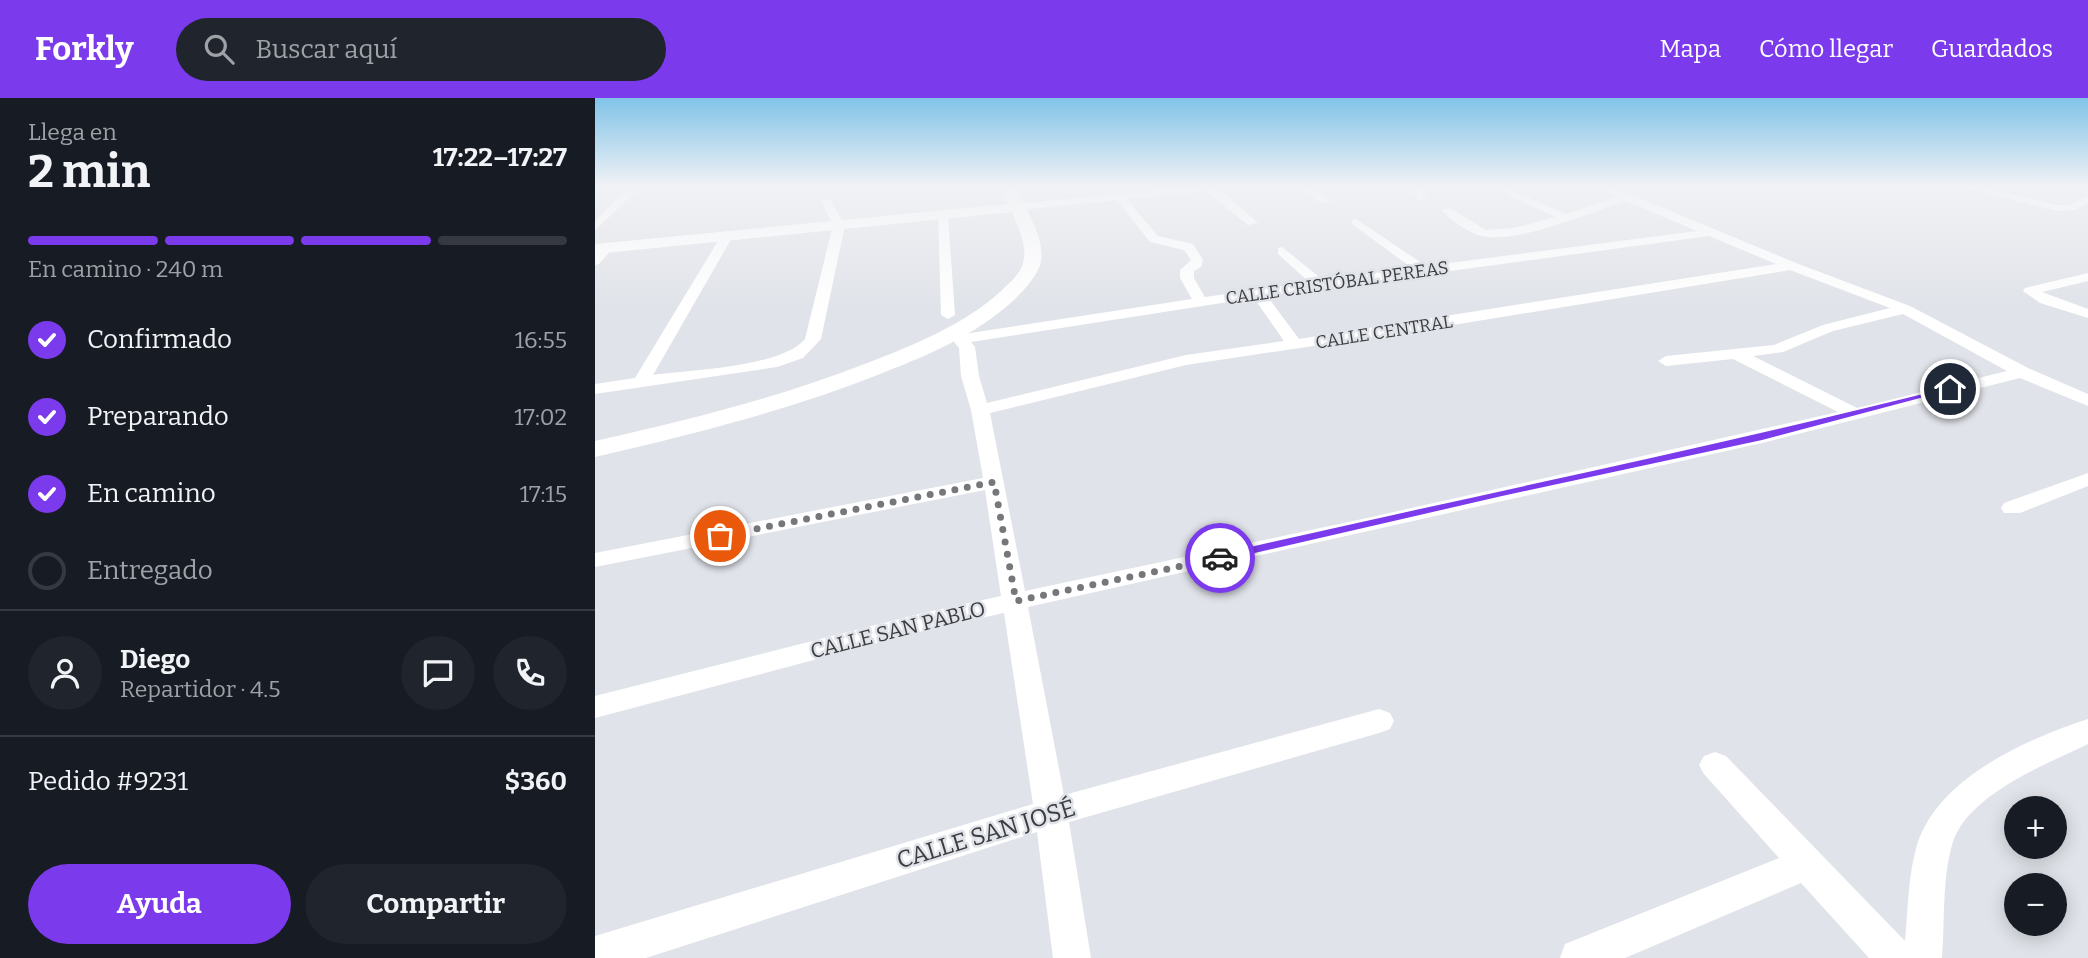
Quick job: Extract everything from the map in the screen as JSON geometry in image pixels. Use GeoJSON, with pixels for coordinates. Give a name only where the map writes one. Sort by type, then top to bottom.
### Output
{"type":"FeatureCollection","features":[{"type":"Feature","properties":{"kind":"main road"},"geometry":{"type":"LineString","coordinates":[[602,248],[817,227]]}},
{"type":"Feature","properties":{"kind":"main road"},"geometry":{"type":"LineString","coordinates":[[595,449],[743,414],[850,380],[955,329],[993,308],[1018,286],[1031,265],[1033,249],[1025,227]]}},
{"type":"Feature","properties":{"kind":"street"},"geometry":{"type":"LineString","coordinates":[[595,389],[775,363],[799,354],[813,339],[839,227]]}},
{"type":"Feature","properties":{"kind":"street"},"geometry":{"type":"LineString","coordinates":[[944,227],[955,329],[967,347],[970,376],[980,410],[994,482],[1051,813],[1072,958]]}},
{"type":"Feature","properties":{"kind":"street"},"geometry":{"type":"LineString","coordinates":[[1144,227],[1154,239],[1189,247],[1197,260],[1196,264],[1187,270],[1187,278],[1200,302]]}},
{"type":"Feature","properties":{"kind":"street"},"geometry":{"type":"LineString","coordinates":[[1363,227],[1425,271]]}},
{"type":"Feature","properties":{"kind":"street"},"geometry":{"type":"LineString","coordinates":[[1473,227],[1489,233],[1524,227]]}},
{"type":"Feature","properties":{"kind":"street"},"geometry":{"type":"LineString","coordinates":[[1701,227],[1791,266],[1905,309],[2022,372],[2088,401]]}},
{"type":"Feature","properties":{"kind":"street","name":"CALLE CRISTÓBAL PEREAS"},"geometry":{"type":"LineString","coordinates":[[955,329],[1200,302],[1713,232]]}},
{"type":"Feature","properties":{"kind":"street"},"geometry":{"type":"LineString","coordinates":[[641,382],[727,236]]}},
{"type":"Feature","properties":{"kind":"street"},"geometry":{"type":"LineString","coordinates":[[595,261],[602,248]]}},
{"type":"Feature","properties":{"kind":"street"},"geometry":{"type":"LineString","coordinates":[[1282,251],[1320,284]]}},
{"type":"Feature","properties":{"kind":"street","name":"CALLE CENTRAL"},"geometry":{"type":"LineString","coordinates":[[980,410],[1186,360],[1791,266]]}},
{"type":"Feature","properties":{"kind":"street"},"geometry":{"type":"LineString","coordinates":[[2088,277],[2030,291],[2045,300],[2088,314]]}},
{"type":"Feature","properties":{"kind":"street"},"geometry":{"type":"LineString","coordinates":[[1258,294],[1295,345]]}},
{"type":"Feature","properties":{"kind":"street"},"geometry":{"type":"LineString","coordinates":[[1666,361],[1784,348],[1828,328],[1905,309]]}},
{"type":"Feature","properties":{"kind":"street"},"geometry":{"type":"LineString","coordinates":[[1736,354],[1853,413]]}},
{"type":"Feature","properties":{"kind":"street","name":"CALLE SAN PABLO"},"geometry":{"type":"LineString","coordinates":[[595,707],[923,622],[1367,525],[1660,457],[1762,437],[2022,372]]}},
{"type":"Feature","properties":{"kind":"street"},"geometry":{"type":"LineString","coordinates":[[2012,508],[2088,479]]}},
{"type":"Feature","properties":{"kind":"street"},"geometry":{"type":"LineString","coordinates":[[595,561],[994,482]]}},
{"type":"Feature","properties":{"kind":"street","name":"CALLE SAN JOSÉ"},"geometry":{"type":"LineString","coordinates":[[595,955],[1051,813],[1379,722]]}},
{"type":"Feature","properties":{"kind":"street"},"geometry":{"type":"LineString","coordinates":[[1923,958],[1934,844],[1947,817],[1962,800],[1983,785],[2087,732]]}},
{"type":"Feature","properties":{"kind":"street"},"geometry":{"type":"LineString","coordinates":[[1715,765],[1895,958]]}},
{"type":"Feature","properties":{"kind":"street"},"geometry":{"type":"LineString","coordinates":[[1579,958],[1806,864]]}},
{"type":"Feature","properties":{"kind":"way so far"},"geometry":{"type":"LineString","coordinates":[[720,536],[994,482],[1016,601],[1220,558]]}},
{"type":"Feature","properties":{"kind":"route"},"geometry":{"type":"LineString","coordinates":[[1220,558],[1502,492],[1762,437],[1950,389]]}}]}
